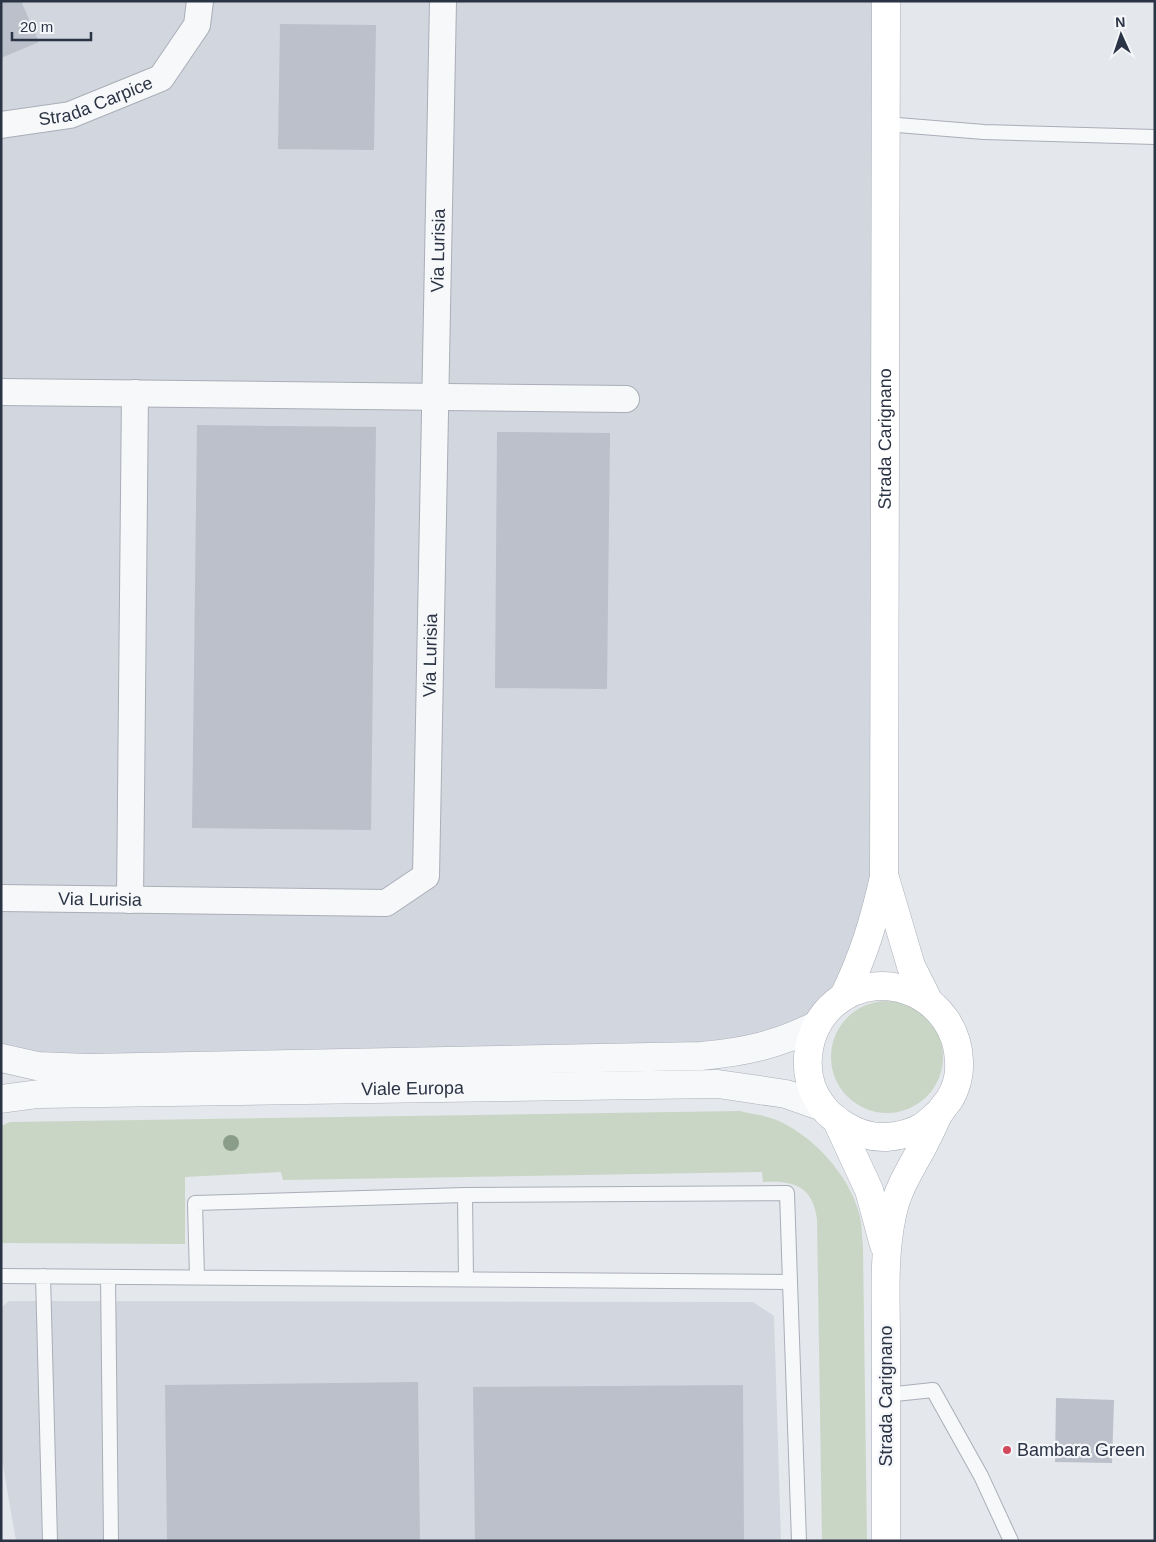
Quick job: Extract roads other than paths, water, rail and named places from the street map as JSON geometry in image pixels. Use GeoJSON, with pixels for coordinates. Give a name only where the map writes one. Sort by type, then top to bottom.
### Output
{"type":"FeatureCollection","features":[{"type":"Feature","properties":{"kind":"main road","name":"Strada Carignano"},"geometry":{"type":"LineString","coordinates":[[884,876],[886,1]]}},
{"type":"Feature","properties":{"kind":"main road"},"geometry":{"type":"LineString","coordinates":[[844,996],[866,946],[884,876]]}},
{"type":"Feature","properties":{"kind":"main road"},"geometry":{"type":"LineString","coordinates":[[884,876],[911,966],[928,1000]]}},
{"type":"Feature","properties":{"kind":"main road"},"geometry":{"type":"LineString","coordinates":[[883,986],[911,991],[928,1000],[939,1009],[950,1025],[957,1043],[959,1061],[957,1080],[950,1098],[940,1112],[896,1196],[886,1251],[868,1190],[829,1113],[814,1092],[809,1076],[808,1059],[810,1042],[817,1025],[828,1010],[844,996],[869,987],[883,986]]}},
{"type":"Feature","properties":{"kind":"main road"},"geometry":{"type":"LineString","coordinates":[[829,1113],[855,1132],[885,1137],[900,1136],[921,1128],[940,1112]]}},
{"type":"Feature","properties":{"kind":"main road","name":"Strada Carignano"},"geometry":{"type":"LineString","coordinates":[[886,1251],[886,1541]]}},
{"type":"Feature","properties":{"kind":"street","name":"Strada Carpice"},"geometry":{"type":"LineString","coordinates":[[1,125],[70,115],[161,78],[197,25],[200,1]]}},
{"type":"Feature","properties":{"kind":"street","name":"Via Lurisia"},"geometry":{"type":"LineString","coordinates":[[1,898],[386,903],[426,876],[443,1]]}},
{"type":"Feature","properties":{"kind":"street"},"geometry":{"type":"LineString","coordinates":[[1,392],[626,399]]}},
{"type":"Feature","properties":{"kind":"street"},"geometry":{"type":"LineString","coordinates":[[130,900],[135,393]]}},
{"type":"Feature","properties":{"kind":"street","name":"Viale Europa"},"geometry":{"type":"LineString","coordinates":[[1,1058],[37,1066],[88,1068],[692,1056],[728,1054],[755,1049],[792,1038],[817,1025]]}},
{"type":"Feature","properties":{"kind":"street","name":"Viale Europa"},"geometry":{"type":"LineString","coordinates":[[1,1099],[38,1094],[718,1084],[786,1094],[829,1113]]}},
{"type":"Feature","properties":{"kind":"lane"},"geometry":{"type":"LineString","coordinates":[[885,124],[984,132],[1155,137]]}},
{"type":"Feature","properties":{"kind":"lane"},"geometry":{"type":"LineString","coordinates":[[197,1277],[195,1203],[465,1195],[787,1193],[798,1541]]}},
{"type":"Feature","properties":{"kind":"lane"},"geometry":{"type":"LineString","coordinates":[[465,1195],[466,1279]]}},
{"type":"Feature","properties":{"kind":"lane"},"geometry":{"type":"LineString","coordinates":[[1,1276],[790,1282]]}},
{"type":"Feature","properties":{"kind":"lane"},"geometry":{"type":"LineString","coordinates":[[43,1276],[50,1541]]}},
{"type":"Feature","properties":{"kind":"lane"},"geometry":{"type":"LineString","coordinates":[[108,1277],[111,1541]]}},
{"type":"Feature","properties":{"kind":"lane"},"geometry":{"type":"LineString","coordinates":[[886,1395],[933,1390],[981,1476],[1011,1541]]}},
{"type":"Feature","properties":{"kind":"place","name":"Bambara Green"},"geometry":{"type":"Point","coordinates":[1007,1450]}}]}
